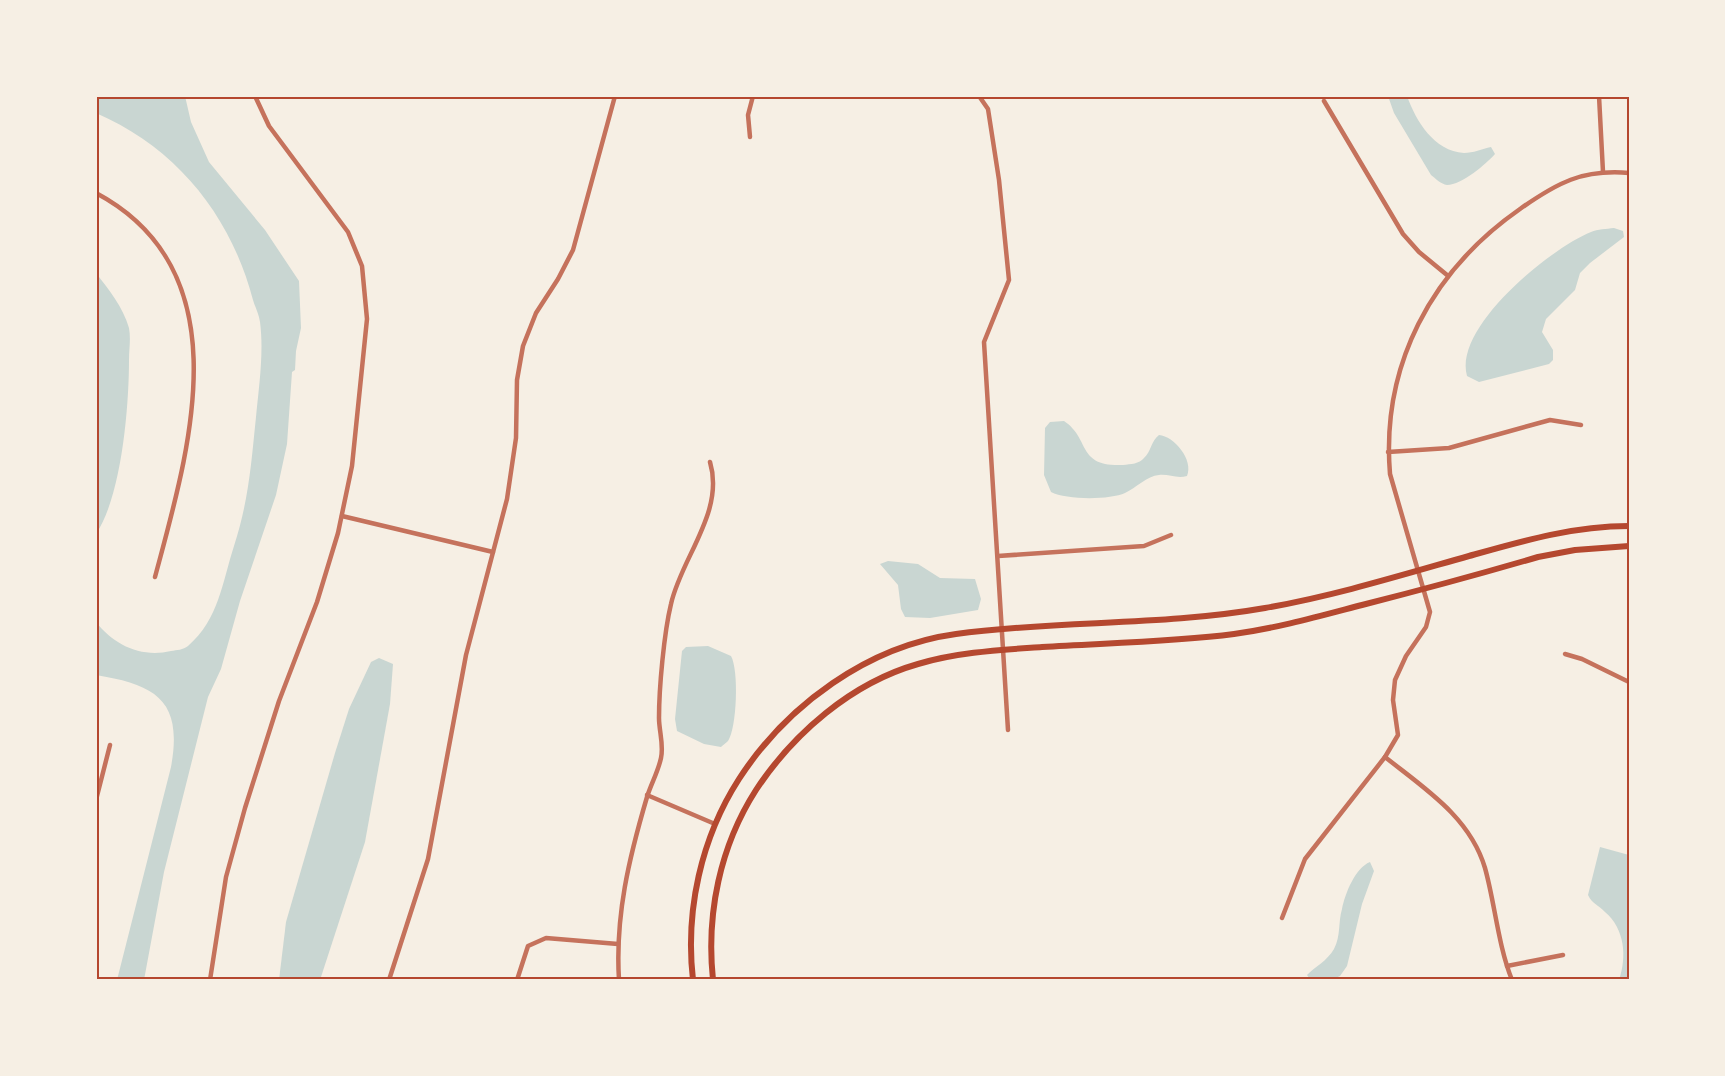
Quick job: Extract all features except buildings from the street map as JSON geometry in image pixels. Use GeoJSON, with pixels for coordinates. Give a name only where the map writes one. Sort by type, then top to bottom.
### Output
{"type":"FeatureCollection","features":[{"type":"Feature","properties":{"kind":"main road"},"geometry":{"type":"LineString","coordinates":[[693,980],[690,956],[693,904],[699,874],[716,824],[729,795],[766,742],[791,717],[836,681],[868,663],[914,644],[956,634],[1231,614],[1294,603],[1543,536],[1601,526],[1629,525]]}},
{"type":"Feature","properties":{"kind":"main road"},"geometry":{"type":"LineString","coordinates":[[713,980],[710,955],[712,918],[728,848],[747,805],[782,755],[825,714],[877,680],[932,660],[1002,650],[1234,634],[1299,622],[1566,551],[1629,546]]}},
{"type":"Feature","properties":{"kind":"street"},"geometry":{"type":"LineString","coordinates":[[210,980],[226,877],[245,808],[279,700],[320,593],[342,516],[352,466],[367,319],[365,284],[348,232],[269,126],[255,96]]}},
{"type":"Feature","properties":{"kind":"street"},"geometry":{"type":"LineString","coordinates":[[388,980],[428,859],[459,690],[512,470],[517,380],[523,346],[536,313],[573,250],[615,96]]}},
{"type":"Feature","properties":{"kind":"street"},"geometry":{"type":"LineString","coordinates":[[750,137],[748,115],[753,96]]}},
{"type":"Feature","properties":{"kind":"street"},"geometry":{"type":"LineString","coordinates":[[979,96],[988,109],[990,121],[999,180],[1009,280],[984,342],[1008,730]]}},
{"type":"Feature","properties":{"kind":"street"},"geometry":{"type":"LineString","coordinates":[[1599,96],[1603,172]]}},
{"type":"Feature","properties":{"kind":"street"},"geometry":{"type":"LineString","coordinates":[[1324,100],[1403,234],[1419,252],[1447,275]]}},
{"type":"Feature","properties":{"kind":"street"},"geometry":{"type":"LineString","coordinates":[[1282,918],[1305,859],[1385,757],[1398,735],[1393,700],[1395,680],[1406,656],[1428,622],[1430,612],[1390,474],[1388,452],[1391,407],[1401,370],[1417,328],[1447,275],[1494,227],[1568,179],[1603,172],[1629,173]]}},
{"type":"Feature","properties":{"kind":"street"},"geometry":{"type":"LineString","coordinates":[[96,193],[128,215],[164,256],[182,289],[194,336],[195,370],[187,444],[155,577]]}},
{"type":"Feature","properties":{"kind":"street"},"geometry":{"type":"LineString","coordinates":[[1388,452],[1449,448],[1550,420],[1581,425]]}},
{"type":"Feature","properties":{"kind":"street"},"geometry":{"type":"LineString","coordinates":[[619,980],[619,915],[627,865],[647,795],[661,758],[660,705],[670,607],[674,590],[701,533],[713,488],[714,474],[710,462]]}},
{"type":"Feature","properties":{"kind":"street"},"geometry":{"type":"LineString","coordinates":[[342,516],[493,552]]}},
{"type":"Feature","properties":{"kind":"street"},"geometry":{"type":"LineString","coordinates":[[998,555],[1144,546],[1171,535]]}},
{"type":"Feature","properties":{"kind":"street"},"geometry":{"type":"LineString","coordinates":[[1564,654],[1582,658],[1629,681]]}},
{"type":"Feature","properties":{"kind":"street"},"geometry":{"type":"LineString","coordinates":[[96,800],[110,745]]}},
{"type":"Feature","properties":{"kind":"street"},"geometry":{"type":"LineString","coordinates":[[1385,757],[1443,804],[1473,839],[1484,866],[1512,980]]}},
{"type":"Feature","properties":{"kind":"street"},"geometry":{"type":"LineString","coordinates":[[647,795],[716,824]]}},
{"type":"Feature","properties":{"kind":"street"},"geometry":{"type":"LineString","coordinates":[[517,980],[528,946],[546,938],[618,944]]}},
{"type":"Feature","properties":{"kind":"street"},"geometry":{"type":"LineString","coordinates":[[1507,966],[1563,955]]}},
{"type":"Feature","properties":{"kind":"shaded area"},"geometry":{"type":"Polygon","coordinates":[[[96,96],[185,96],[191,122],[209,162],[265,230],[299,281],[301,328],[295,370],[292,372],[287,444],[276,495],[240,601],[221,669],[208,697],[164,872],[144,980],[117,980],[171,767],[174,745],[173,726],[169,712],[161,700],[150,691],[135,684],[96,675],[96,622],[120,643],[149,653],[178,650],[188,646],[207,624],[222,587],[246,497],[260,381],[261,333],[259,316],[243,269],[231,240],[215,213],[197,188],[152,145],[96,113],[96,96]]]}},
{"type":"Feature","properties":{"kind":"shaded area"},"geometry":{"type":"Polygon","coordinates":[[[1388,96],[1407,96],[1421,124],[1435,141],[1444,147],[1464,153],[1491,147],[1495,154],[1460,182],[1443,184],[1431,175],[1394,113],[1388,96]]]}},
{"type":"Feature","properties":{"kind":"shaded area"},"geometry":{"type":"Polygon","coordinates":[[[1614,228],[1623,231],[1624,237],[1580,273],[1575,290],[1546,319],[1542,332],[1553,350],[1553,360],[1549,364],[1479,382],[1467,376],[1467,356],[1475,335],[1490,313],[1509,292],[1530,272],[1574,241],[1594,231],[1614,228]]]}},
{"type":"Feature","properties":{"kind":"shaded area"},"geometry":{"type":"Polygon","coordinates":[[[96,273],[123,313],[129,328],[130,340],[128,401],[118,474],[105,517],[96,534],[96,273]]]}},
{"type":"Feature","properties":{"kind":"shaded area"},"geometry":{"type":"Polygon","coordinates":[[[1064,421],[1078,436],[1091,457],[1108,464],[1123,465],[1140,461],[1146,456],[1156,437],[1165,436],[1176,444],[1185,456],[1188,463],[1187,476],[1155,476],[1125,493],[1109,497],[1077,498],[1051,492],[1044,475],[1045,428],[1050,422],[1064,421]]]}},
{"type":"Feature","properties":{"kind":"shaded area"},"geometry":{"type":"Polygon","coordinates":[[[888,561],[918,564],[940,578],[975,579],[981,599],[978,610],[930,618],[905,617],[901,609],[898,585],[880,564],[888,561]]]}},
{"type":"Feature","properties":{"kind":"shaded area"},"geometry":{"type":"Polygon","coordinates":[[[708,646],[731,656],[734,663],[736,699],[733,724],[728,741],[721,747],[704,744],[677,731],[675,719],[682,651],[686,647],[708,646]]]}},
{"type":"Feature","properties":{"kind":"shaded area"},"geometry":{"type":"Polygon","coordinates":[[[379,658],[393,664],[390,704],[365,842],[320,980],[279,980],[286,922],[335,753],[349,709],[371,662],[379,658]]]}},
{"type":"Feature","properties":{"kind":"shaded area"},"geometry":{"type":"Polygon","coordinates":[[[1600,847],[1629,855],[1629,980],[1619,980],[1623,953],[1617,927],[1588,895],[1600,847]]]}},
{"type":"Feature","properties":{"kind":"shaded area"},"geometry":{"type":"Polygon","coordinates":[[[1370,862],[1374,871],[1362,904],[1347,966],[1340,976],[1331,980],[1310,979],[1307,975],[1334,949],[1348,889],[1355,876],[1370,862]]]}}]}
